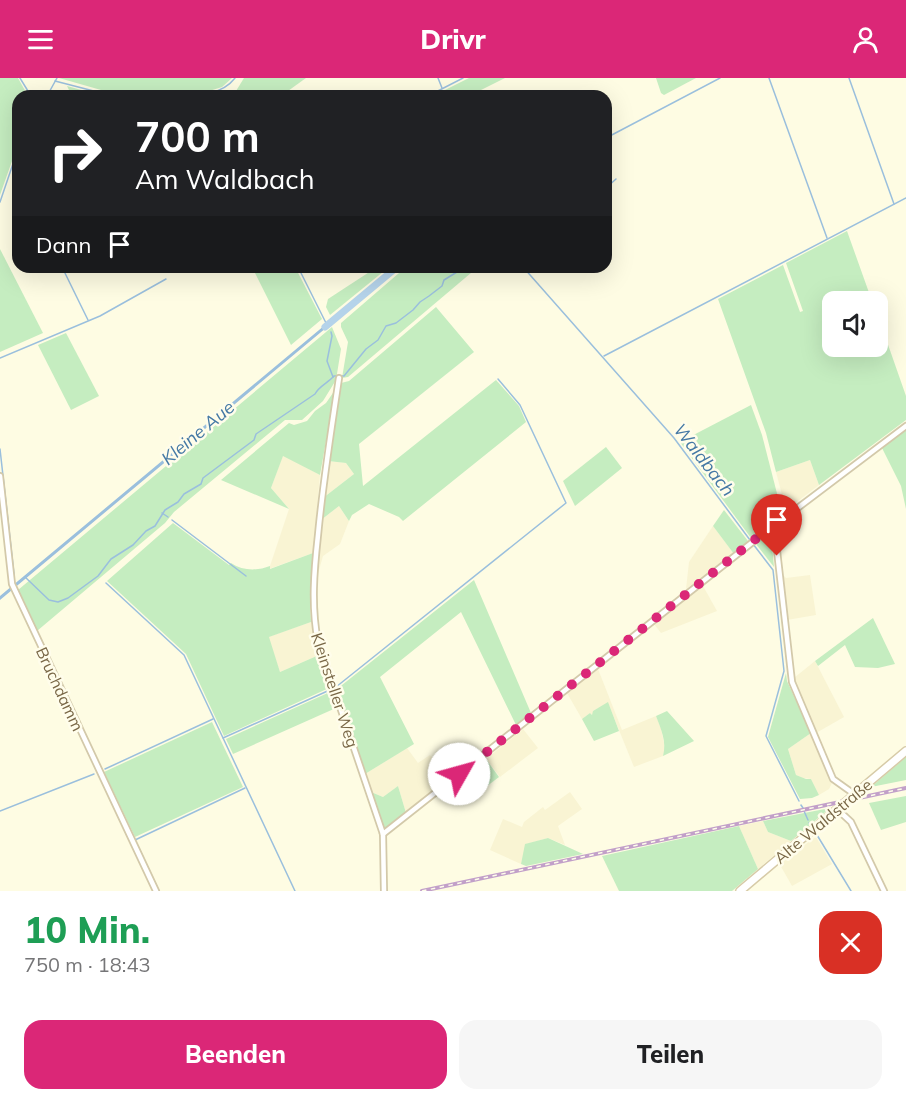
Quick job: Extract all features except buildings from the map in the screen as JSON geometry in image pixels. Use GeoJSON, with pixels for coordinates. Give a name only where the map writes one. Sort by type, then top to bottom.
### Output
{"type":"FeatureCollection","features":[{"type":"Feature","properties":{"kind":"street","name":"Kleinsteller Weg"},"geometry":{"type":"LineString","coordinates":[[339,378],[323,476],[313,619],[318,642],[383,834],[384,891]]}},
{"type":"Feature","properties":{"kind":"street"},"geometry":{"type":"LineString","coordinates":[[383,834],[772,526],[906,426]]}},
{"type":"Feature","properties":{"kind":"street","name":"Bruchdamm"},"geometry":{"type":"LineString","coordinates":[[0,476],[14,590],[156,891]]}},
{"type":"Feature","properties":{"kind":"street"},"geometry":{"type":"LineString","coordinates":[[772,526],[775,533],[792,682],[833,779],[854,794]]}},
{"type":"Feature","properties":{"kind":"street","name":"Alte Waldstraße"},"geometry":{"type":"LineString","coordinates":[[740,891],[906,751]]}},
{"type":"Feature","properties":{"kind":"street"},"geometry":{"type":"LineString","coordinates":[[837,809],[851,822],[884,891]]}},
{"type":"Feature","properties":{"kind":"shaded area"},"geometry":{"type":"Polygon","coordinates":[[[283,455],[320,475],[313,553],[269,569],[289,509],[271,488],[283,455]]]}},
{"type":"Feature","properties":{"kind":"shaded area"},"geometry":{"type":"Polygon","coordinates":[[[810,460],[819,485],[786,510],[776,472],[810,460]]]}},
{"type":"Feature","properties":{"kind":"shaded area"},"geometry":{"type":"Polygon","coordinates":[[[328,461],[346,463],[354,474],[323,498],[328,461]]]}},
{"type":"Feature","properties":{"kind":"shaded area"},"geometry":{"type":"Polygon","coordinates":[[[339,506],[349,521],[340,544],[323,556],[317,577],[321,520],[339,506]]]}},
{"type":"Feature","properties":{"kind":"shaded area"},"geometry":{"type":"Polygon","coordinates":[[[713,526],[734,554],[686,589],[689,562],[713,526]]]}},
{"type":"Feature","properties":{"kind":"shaded area"},"geometry":{"type":"Polygon","coordinates":[[[782,574],[786,578],[810,575],[816,615],[787,620],[782,574]]]}},
{"type":"Feature","properties":{"kind":"shaded area"},"geometry":{"type":"Polygon","coordinates":[[[703,586],[717,611],[661,633],[654,624],[703,586]]]}},
{"type":"Feature","properties":{"kind":"shaded area"},"geometry":{"type":"Polygon","coordinates":[[[311,622],[319,655],[280,672],[268,637],[311,622]]]}},
{"type":"Feature","properties":{"kind":"shaded area"},"geometry":{"type":"Polygon","coordinates":[[[815,661],[844,717],[816,733],[794,678],[815,661]]]}},
{"type":"Feature","properties":{"kind":"shaded area"},"geometry":{"type":"Polygon","coordinates":[[[598,669],[622,730],[656,716],[665,748],[663,756],[634,767],[608,703],[593,711],[592,715],[590,713],[582,719],[567,693],[598,669]]]}},
{"type":"Feature","properties":{"kind":"shaded area"},"geometry":{"type":"Polygon","coordinates":[[[523,729],[538,748],[500,777],[486,759],[523,729]]]}},
{"type":"Feature","properties":{"kind":"shaded area"},"geometry":{"type":"Polygon","coordinates":[[[811,733],[832,783],[829,789],[819,795],[811,779],[796,775],[788,749],[811,733]]]}},
{"type":"Feature","properties":{"kind":"shaded area"},"geometry":{"type":"Polygon","coordinates":[[[407,748],[418,763],[430,755],[450,778],[406,813],[398,786],[383,797],[371,792],[365,774],[407,748]]]}},
{"type":"Feature","properties":{"kind":"shaded area"},"geometry":{"type":"Polygon","coordinates":[[[570,792],[582,809],[558,826],[565,845],[548,838],[526,844],[521,864],[490,850],[503,819],[522,827],[524,822],[543,807],[545,810],[570,792]]]}},
{"type":"Feature","properties":{"kind":"shaded area"},"geometry":{"type":"Polygon","coordinates":[[[763,821],[768,832],[791,841],[758,869],[739,826],[763,821]]]}},
{"type":"Feature","properties":{"kind":"shaded area"},"geometry":{"type":"Polygon","coordinates":[[[816,837],[832,864],[792,886],[779,863],[816,837]]]}},
{"type":"Feature","properties":{"kind":"green space"},"geometry":{"type":"Polygon","coordinates":[[[0,78],[18,78],[25,90],[12,90],[12,161],[0,195],[0,78]]]}},
{"type":"Feature","properties":{"kind":"green space"},"geometry":{"type":"Polygon","coordinates":[[[59,78],[232,78],[222,87],[212,90],[101,90],[59,78]]]}},
{"type":"Feature","properties":{"kind":"green space"},"geometry":{"type":"Polygon","coordinates":[[[244,78],[306,78],[289,90],[237,90],[244,78]]]}},
{"type":"Feature","properties":{"kind":"green space"},"geometry":{"type":"Polygon","coordinates":[[[469,78],[505,78],[481,90],[445,90],[469,78]]]}},
{"type":"Feature","properties":{"kind":"green space"},"geometry":{"type":"Polygon","coordinates":[[[656,78],[696,78],[664,95],[661,93],[656,78]]]}},
{"type":"Feature","properties":{"kind":"green space"},"geometry":{"type":"Polygon","coordinates":[[[67,86],[81,90],[69,90],[67,86]]]}},
{"type":"Feature","properties":{"kind":"green space"},"geometry":{"type":"Polygon","coordinates":[[[847,231],[868,291],[822,291],[822,357],[888,357],[888,345],[906,396],[906,420],[819,485],[810,460],[776,472],[766,433],[718,299],[783,265],[800,312],[803,311],[786,263],[847,231]]]}},
{"type":"Feature","properties":{"kind":"green space"},"geometry":{"type":"Polygon","coordinates":[[[0,249],[43,333],[0,352],[0,249]]]}},
{"type":"Feature","properties":{"kind":"green space"},"geometry":{"type":"Polygon","coordinates":[[[255,273],[298,273],[322,319],[291,345],[255,273]]]}},
{"type":"Feature","properties":{"kind":"green space"},"geometry":{"type":"Polygon","coordinates":[[[368,273],[382,273],[330,315],[326,307],[328,299],[368,273]]]}},
{"type":"Feature","properties":{"kind":"green space"},"geometry":{"type":"Polygon","coordinates":[[[399,273],[471,273],[348,377],[342,378],[348,342],[341,323],[399,273]]]}},
{"type":"Feature","properties":{"kind":"green space"},"geometry":{"type":"Polygon","coordinates":[[[436,307],[474,352],[359,444],[363,486],[496,380],[519,406],[526,422],[403,521],[369,504],[352,515],[349,521],[339,506],[321,520],[323,498],[354,474],[346,463],[328,461],[341,383],[349,381],[436,307]]]}},
{"type":"Feature","properties":{"kind":"green space"},"geometry":{"type":"Polygon","coordinates":[[[332,327],[341,349],[336,380],[323,401],[302,420],[285,420],[174,512],[165,523],[37,631],[18,590],[332,327]]]}},
{"type":"Feature","properties":{"kind":"green space"},"geometry":{"type":"Polygon","coordinates":[[[66,333],[99,396],[71,410],[38,345],[66,333]]]}},
{"type":"Feature","properties":{"kind":"green space"},"geometry":{"type":"Polygon","coordinates":[[[335,390],[320,475],[283,456],[271,488],[289,509],[221,480],[289,423],[294,425],[307,421],[326,403],[335,390]]]}},
{"type":"Feature","properties":{"kind":"green space"},"geometry":{"type":"Polygon","coordinates":[[[751,405],[762,435],[782,513],[751,538],[680,442],[751,405]]]}},
{"type":"Feature","properties":{"kind":"green space"},"geometry":{"type":"Polygon","coordinates":[[[906,430],[906,509],[901,486],[882,448],[906,430]]]}},
{"type":"Feature","properties":{"kind":"green space"},"geometry":{"type":"Polygon","coordinates":[[[606,447],[622,468],[575,506],[563,481],[606,447]]]}},
{"type":"Feature","properties":{"kind":"green space"},"geometry":{"type":"Polygon","coordinates":[[[724,510],[748,541],[734,554],[713,526],[724,510]]]}},
{"type":"Feature","properties":{"kind":"green space"},"geometry":{"type":"Polygon","coordinates":[[[173,523],[229,565],[231,563],[245,569],[270,566],[270,569],[313,553],[311,622],[269,637],[280,672],[319,655],[329,688],[224,736],[186,654],[107,581],[173,523]]]}},
{"type":"Feature","properties":{"kind":"green space"},"geometry":{"type":"Polygon","coordinates":[[[769,533],[771,534],[774,567],[756,544],[769,533]]]}},
{"type":"Feature","properties":{"kind":"green space"},"geometry":{"type":"Polygon","coordinates":[[[474,580],[531,713],[516,725],[461,612],[380,677],[414,744],[365,774],[337,689],[474,580]]]}},
{"type":"Feature","properties":{"kind":"green space"},"geometry":{"type":"Polygon","coordinates":[[[873,618],[895,664],[878,668],[855,667],[845,645],[818,666],[815,661],[873,618]]]}},
{"type":"Feature","properties":{"kind":"green space"},"geometry":{"type":"Polygon","coordinates":[[[786,673],[787,681],[811,733],[788,749],[796,775],[811,779],[819,795],[812,798],[800,799],[768,737],[786,673]]]}},
{"type":"Feature","properties":{"kind":"green space"},"geometry":{"type":"Polygon","coordinates":[[[330,692],[336,708],[233,754],[226,739],[330,692]]]}},
{"type":"Feature","properties":{"kind":"green space"},"geometry":{"type":"Polygon","coordinates":[[[608,702],[619,731],[594,741],[582,719],[590,713],[592,715],[593,711],[608,702]]]}},
{"type":"Feature","properties":{"kind":"green space"},"geometry":{"type":"Polygon","coordinates":[[[667,711],[694,741],[663,756],[664,741],[656,716],[667,711]]]}},
{"type":"Feature","properties":{"kind":"green space"},"geometry":{"type":"Polygon","coordinates":[[[212,722],[243,787],[135,837],[104,772],[212,722]]]}},
{"type":"Feature","properties":{"kind":"green space"},"geometry":{"type":"Polygon","coordinates":[[[906,757],[906,780],[871,787],[906,757]]]}},
{"type":"Feature","properties":{"kind":"green space"},"geometry":{"type":"Polygon","coordinates":[[[486,759],[499,777],[470,799],[448,789],[486,759]]]}},
{"type":"Feature","properties":{"kind":"green space"},"geometry":{"type":"Polygon","coordinates":[[[398,786],[406,813],[383,829],[371,792],[383,797],[398,786]]]}},
{"type":"Feature","properties":{"kind":"green space"},"geometry":{"type":"Polygon","coordinates":[[[906,796],[906,822],[881,830],[869,803],[906,796]]]}},
{"type":"Feature","properties":{"kind":"green space"},"geometry":{"type":"Polygon","coordinates":[[[830,808],[791,841],[768,832],[763,821],[830,808]]]}},
{"type":"Feature","properties":{"kind":"green space"},"geometry":{"type":"Polygon","coordinates":[[[739,826],[758,869],[732,891],[619,891],[602,856],[739,826]]]}},
{"type":"Feature","properties":{"kind":"green space"},"geometry":{"type":"Polygon","coordinates":[[[548,838],[583,854],[526,866],[521,864],[525,844],[548,838]]]}},
{"type":"Feature","properties":{"kind":"water"},"geometry":{"type":"Polygon","coordinates":[[[332,322],[0,599],[0,597],[332,322]]]}},
{"type":"Feature","properties":{"kind":"waterway"},"geometry":{"type":"LineString","coordinates":[[20,78],[27,90]]}},
{"type":"Feature","properties":{"kind":"waterway"},"geometry":{"type":"LineString","coordinates":[[50,90],[57,78]]}},
{"type":"Feature","properties":{"kind":"waterway"},"geometry":{"type":"LineString","coordinates":[[221,90],[235,78]]}},
{"type":"Feature","properties":{"kind":"waterway"},"geometry":{"type":"LineString","coordinates":[[438,78],[442,88]]}},
{"type":"Feature","properties":{"kind":"waterway"},"geometry":{"type":"LineString","coordinates":[[440,90],[463,78]]}},
{"type":"Feature","properties":{"kind":"waterway","name":"Kleine Aue"},"geometry":{"type":"LineString","coordinates":[[612,135],[720,78]]}},
{"type":"Feature","properties":{"kind":"waterway"},"geometry":{"type":"LineString","coordinates":[[769,78],[827,238]]}},
{"type":"Feature","properties":{"kind":"waterway"},"geometry":{"type":"LineString","coordinates":[[849,78],[894,204]]}},
{"type":"Feature","properties":{"kind":"waterway"},"geometry":{"type":"LineString","coordinates":[[55,81],[90,90]]}},
{"type":"Feature","properties":{"kind":"waterway"},"geometry":{"type":"LineString","coordinates":[[0,202],[12,167]]}},
{"type":"Feature","properties":{"kind":"waterway"},"geometry":{"type":"LineString","coordinates":[[612,183],[616,179]]}},
{"type":"Feature","properties":{"kind":"waterway"},"geometry":{"type":"LineString","coordinates":[[604,356],[906,198]]}},
{"type":"Feature","properties":{"kind":"waterway"},"geometry":{"type":"LineString","coordinates":[[65,273],[88,320]]}},
{"type":"Feature","properties":{"kind":"waterway"},"geometry":{"type":"LineString","coordinates":[[301,273],[328,327]]}},
{"type":"Feature","properties":{"kind":"waterway","name":"Kleine Aue"},"geometry":{"type":"LineString","coordinates":[[325,327],[390,273]]}},
{"type":"Feature","properties":{"kind":"waterway"},"geometry":{"type":"LineString","coordinates":[[25,577],[49,600],[58,602],[68,598],[98,576],[111,559],[133,545],[146,531],[155,526],[165,510],[178,502],[184,494],[201,484],[203,478],[254,440],[256,434],[315,394],[334,376],[344,376],[366,349],[378,340],[386,326],[396,323],[442,286],[444,280],[455,273]]}},
{"type":"Feature","properties":{"kind":"waterway","name":"Waldbach"},"geometry":{"type":"LineString","coordinates":[[528,273],[674,438],[750,540]]}},
{"type":"Feature","properties":{"kind":"waterway"},"geometry":{"type":"LineString","coordinates":[[0,358],[100,316],[166,279]]}},
{"type":"Feature","properties":{"kind":"waterway"},"geometry":{"type":"LineString","coordinates":[[331,332],[327,361],[333,377]]}},
{"type":"Feature","properties":{"kind":"waterway"},"geometry":{"type":"LineString","coordinates":[[336,687],[566,503],[520,405],[498,379]]}},
{"type":"Feature","properties":{"kind":"waterway"},"geometry":{"type":"LineString","coordinates":[[0,449],[14,574]]}},
{"type":"Feature","properties":{"kind":"waterway"},"geometry":{"type":"LineString","coordinates":[[162,513],[168,517]]}},
{"type":"Feature","properties":{"kind":"waterway"},"geometry":{"type":"LineString","coordinates":[[172,520],[246,576]]}},
{"type":"Feature","properties":{"kind":"waterway","name":"Waldbach"},"geometry":{"type":"LineString","coordinates":[[753,544],[773,570],[784,671],[766,736],[799,801]]}},
{"type":"Feature","properties":{"kind":"waterway"},"geometry":{"type":"LineString","coordinates":[[106,583],[184,655],[295,891]]}},
{"type":"Feature","properties":{"kind":"waterway"},"geometry":{"type":"LineString","coordinates":[[223,738],[332,689]]}},
{"type":"Feature","properties":{"kind":"waterway"},"geometry":{"type":"LineString","coordinates":[[105,769],[213,719]]}},
{"type":"Feature","properties":{"kind":"waterway"},"geometry":{"type":"LineString","coordinates":[[0,811],[94,774]]}},
{"type":"Feature","properties":{"kind":"waterway"},"geometry":{"type":"LineString","coordinates":[[159,891],[135,840],[245,788]]}},
{"type":"Feature","properties":{"kind":"waterway","name":"Waldbach"},"geometry":{"type":"LineString","coordinates":[[804,811],[808,820]]}},
{"type":"Feature","properties":{"kind":"waterway"},"geometry":{"type":"LineString","coordinates":[[817,835],[851,891]]}},
{"type":"Feature","properties":{"kind":"railway"},"geometry":{"type":"LineString","coordinates":[[422,891],[906,788]]}},
{"type":"Feature","properties":{"kind":"route"},"geometry":{"type":"LineString","coordinates":[[459,774],[772,526],[775,533],[777,556]]}}]}
